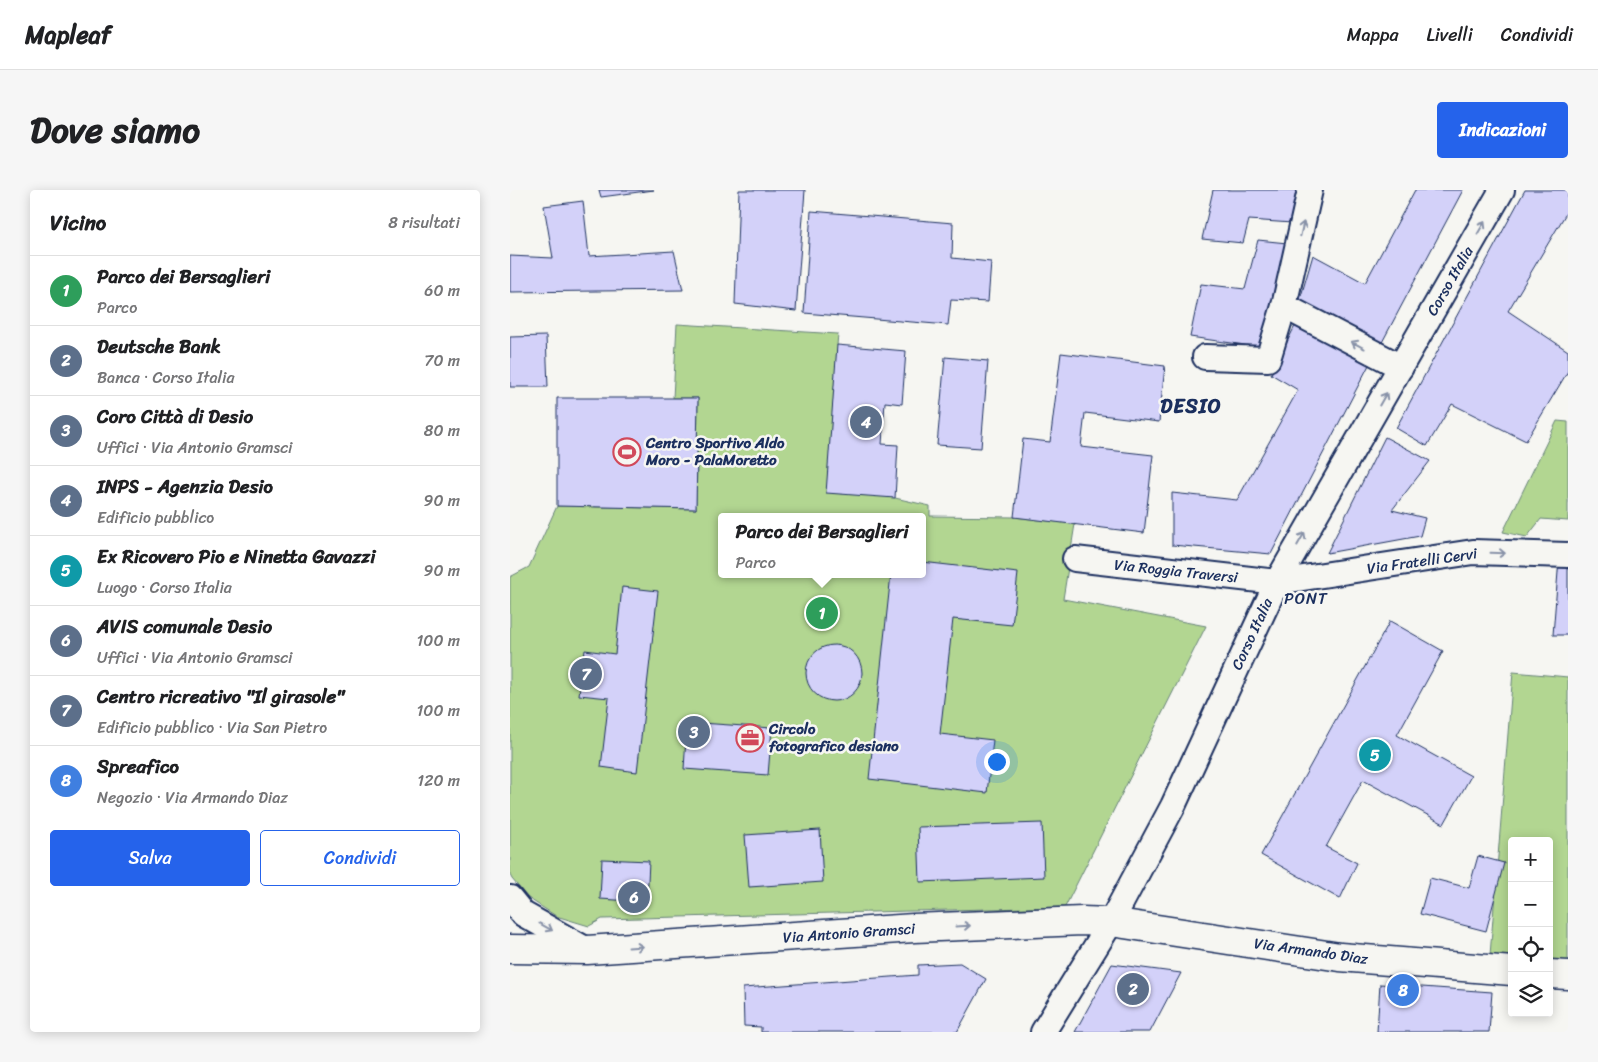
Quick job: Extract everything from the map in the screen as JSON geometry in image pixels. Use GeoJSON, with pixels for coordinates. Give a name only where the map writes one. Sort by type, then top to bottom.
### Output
{"type":"FeatureCollection","features":[{"type":"Feature","properties":{"kind":"street"},"geometry":{"type":"LineString","coordinates":[[1204,357],[1268,359],[1284,306],[1310,190]]}},
{"type":"Feature","properties":{"kind":"street","name":"Corso Italia"},"geometry":{"type":"LineString","coordinates":[[1043,1032],[1111,922],[1173,806],[1276,582],[1502,190]]}},
{"type":"Feature","properties":{"kind":"street"},"geometry":{"type":"LineString","coordinates":[[1284,306],[1401,367]]}},
{"type":"Feature","properties":{"kind":"street","name":"Via Fratelli Cervi"},"geometry":{"type":"LineString","coordinates":[[1276,582],[1473,552],[1568,556]]}},
{"type":"Feature","properties":{"kind":"street","name":"Via Roggia Traversi"},"geometry":{"type":"LineString","coordinates":[[1075,560],[1276,582]]}},
{"type":"Feature","properties":{"kind":"street"},"geometry":{"type":"LineString","coordinates":[[510,898],[523,914],[587,950]]}},
{"type":"Feature","properties":{"kind":"street","name":"Via Antonio Gramsci"},"geometry":{"type":"LineString","coordinates":[[510,949],[587,950],[914,928],[1082,921],[1111,922]]}},
{"type":"Feature","properties":{"kind":"street","name":"Via Armando Diaz"},"geometry":{"type":"LineString","coordinates":[[1111,922],[1340,957],[1508,971]]}},
{"type":"Feature","properties":{"kind":"street"},"geometry":{"type":"LineString","coordinates":[[1553,974],[1568,975]]}},
{"type":"Feature","properties":{"kind":"green space"},"geometry":{"type":"Polygon","coordinates":[[[677,324],[838,334],[837,345],[895,498],[930,506],[930,516],[1014,517],[1075,524],[1063,599],[1206,626],[1065,907],[602,919],[589,926],[556,916],[528,898],[512,879],[510,875],[510,577],[529,567],[557,506],[696,509],[698,398],[673,398],[677,324]]]}},
{"type":"Feature","properties":{"kind":"green space"},"geometry":{"type":"Polygon","coordinates":[[[1557,421],[1568,422],[1568,521],[1541,519],[1527,537],[1503,532],[1557,421]]]}},
{"type":"Feature","properties":{"kind":"green space"},"geometry":{"type":"Polygon","coordinates":[[[1513,672],[1568,677],[1568,963],[1553,961],[1553,837],[1508,837],[1508,957],[1490,955],[1513,672]]]}},
{"type":"Feature","properties":{"kind":"building"},"geometry":{"type":"Polygon","coordinates":[[[599,190],[654,190],[601,197],[599,190]]]}},
{"type":"Feature","properties":{"kind":"building"},"geometry":{"type":"Polygon","coordinates":[[[739,190],[805,190],[796,311],[735,304],[739,190]]]}},
{"type":"Feature","properties":{"kind":"building"},"geometry":{"type":"Polygon","coordinates":[[[1213,190],[1299,190],[1292,223],[1249,220],[1243,243],[1202,239],[1213,190]]]}},
{"type":"Feature","properties":{"kind":"building"},"geometry":{"type":"Polygon","coordinates":[[[1415,190],[1463,190],[1379,348],[1299,303],[1313,255],[1365,283],[1415,190]]]}},
{"type":"Feature","properties":{"kind":"building"},"geometry":{"type":"Polygon","coordinates":[[[1525,190],[1568,190],[1568,210],[1508,311],[1568,351],[1568,371],[1526,441],[1452,404],[1427,446],[1396,428],[1525,190]]]}},
{"type":"Feature","properties":{"kind":"building"},"geometry":{"type":"Polygon","coordinates":[[[583,201],[589,256],[674,251],[683,290],[510,292],[510,256],[553,258],[544,206],[583,201]]]}},
{"type":"Feature","properties":{"kind":"building"},"geometry":{"type":"Polygon","coordinates":[[[811,211],[953,223],[952,258],[991,262],[988,302],[951,300],[948,325],[804,313],[811,211]]]}},
{"type":"Feature","properties":{"kind":"building"},"geometry":{"type":"Polygon","coordinates":[[[1258,240],[1287,243],[1266,348],[1190,337],[1201,284],[1245,289],[1258,240]]]}},
{"type":"Feature","properties":{"kind":"building"},"geometry":{"type":"Polygon","coordinates":[[[1297,322],[1370,363],[1271,554],[1172,545],[1172,493],[1237,500],[1298,390],[1271,374],[1297,322]]]}},
{"type":"Feature","properties":{"kind":"building"},"geometry":{"type":"Polygon","coordinates":[[[546,336],[548,387],[510,387],[510,337],[546,336]]]}},
{"type":"Feature","properties":{"kind":"building"},"geometry":{"type":"Polygon","coordinates":[[[837,345],[906,351],[902,404],[885,402],[882,444],[898,445],[895,498],[826,493],[837,345]]]}},
{"type":"Feature","properties":{"kind":"building"},"geometry":{"type":"Polygon","coordinates":[[[1061,353],[1165,366],[1159,422],[1085,413],[1081,447],[1153,455],[1144,533],[1014,517],[1023,439],[1050,442],[1061,353]]]}},
{"type":"Feature","properties":{"kind":"building"},"geometry":{"type":"Polygon","coordinates":[[[945,357],[988,361],[981,448],[937,445],[945,357]]]}},
{"type":"Feature","properties":{"kind":"building","name":"Centro Sportivo Aldo Moro - PalaMoretto"},"geometry":{"type":"Polygon","coordinates":[[[557,398],[698,398],[696,509],[557,506],[557,398]]]}},
{"type":"Feature","properties":{"kind":"building"},"geometry":{"type":"Polygon","coordinates":[[[1385,437],[1430,461],[1392,510],[1425,518],[1420,536],[1327,553],[1385,437]]]}},
{"type":"Feature","properties":{"kind":"building"},"geometry":{"type":"Polygon","coordinates":[[[1559,559],[1568,559],[1568,635],[1553,635],[1559,559]]]}},
{"type":"Feature","properties":{"kind":"building"},"geometry":{"type":"Polygon","coordinates":[[[926,562],[1018,573],[1012,625],[953,619],[940,734],[993,740],[987,793],[869,779],[891,578],[926,578],[926,562]]]}},
{"type":"Feature","properties":{"kind":"building"},"geometry":{"type":"Polygon","coordinates":[[[622,587],[658,591],[637,772],[601,767],[609,698],[579,695],[585,650],[615,654],[622,587]]]}},
{"type":"Feature","properties":{"kind":"building"},"geometry":{"type":"Polygon","coordinates":[[[1390,621],[1443,651],[1397,735],[1471,776],[1444,824],[1363,780],[1326,847],[1357,863],[1340,899],[1261,855],[1390,621]]]}},
{"type":"Feature","properties":{"kind":"building"},"geometry":{"type":"Polygon","coordinates":[[[828,645],[840,645],[850,649],[858,657],[862,673],[858,689],[850,697],[840,701],[828,701],[818,697],[810,689],[806,679],[806,667],[810,657],[818,649],[828,645]]]}},
{"type":"Feature","properties":{"kind":"building"},"geometry":{"type":"Polygon","coordinates":[[[687,722],[772,728],[768,775],[684,769],[687,722]]]}},
{"type":"Feature","properties":{"kind":"building"},"geometry":{"type":"Polygon","coordinates":[[[1042,823],[1044,877],[920,882],[918,827],[1042,823]]]}},
{"type":"Feature","properties":{"kind":"building"},"geometry":{"type":"Polygon","coordinates":[[[820,830],[823,882],[749,887],[745,835],[820,830]]]}},
{"type":"Feature","properties":{"kind":"building"},"geometry":{"type":"Polygon","coordinates":[[[1478,856],[1504,863],[1486,931],[1420,914],[1430,878],[1469,888],[1478,856]]]}},
{"type":"Feature","properties":{"kind":"building"},"geometry":{"type":"Polygon","coordinates":[[[602,859],[649,861],[647,902],[600,899],[602,859]]]}},
{"type":"Feature","properties":{"kind":"building"},"geometry":{"type":"Polygon","coordinates":[[[960,963],[986,979],[957,1032],[761,1032],[761,1027],[744,1026],[743,988],[918,975],[918,965],[960,963]]]}},
{"type":"Feature","properties":{"kind":"building"},"geometry":{"type":"Polygon","coordinates":[[[1112,964],[1181,973],[1150,1032],[1075,1032],[1112,964]]]}},
{"type":"Feature","properties":{"kind":"building"},"geometry":{"type":"Polygon","coordinates":[[[1380,984],[1492,992],[1489,1032],[1377,1032],[1380,984]]]}},
{"type":"Feature","properties":{"kind":"place","name":"INPS - Agenzia Desio"},"geometry":{"type":"Point","coordinates":[866,422]}},
{"type":"Feature","properties":{"kind":"place","name":"Centro Sportivo Aldo Moro - PalaMoretto"},"geometry":{"type":"Point","coordinates":[627,452]}},
{"type":"Feature","properties":{"kind":"place","name":"Parco dei Bersaglieri"},"geometry":{"type":"Point","coordinates":[822,613]}},
{"type":"Feature","properties":{"kind":"place","name":"Centro ricreativo \"Il girasole\""},"geometry":{"type":"Point","coordinates":[586,674]}},
{"type":"Feature","properties":{"kind":"place","name":"Coro Città di Desio"},"geometry":{"type":"Point","coordinates":[694,732]}},
{"type":"Feature","properties":{"kind":"place","name":"Circolo fotografico desiano"},"geometry":{"type":"Point","coordinates":[750,738]}},
{"type":"Feature","properties":{"kind":"place","name":"Ex Ricovero Pio e Ninetta Gavazzi"},"geometry":{"type":"Point","coordinates":[1375,755]}},
{"type":"Feature","properties":{"kind":"place","name":"AVIS comunale Desio"},"geometry":{"type":"Point","coordinates":[634,897]}},
{"type":"Feature","properties":{"kind":"place","name":"Deutsche Bank"},"geometry":{"type":"Point","coordinates":[1133,989]}},
{"type":"Feature","properties":{"kind":"place","name":"Spreafico"},"geometry":{"type":"Point","coordinates":[1403,990]}},
{"type":"Feature","properties":{"kind":"district","name":"DESIO"},"geometry":{"type":"Point","coordinates":[1191,406]}},
{"type":"Feature","properties":{"kind":"district","name":"PONT"},"geometry":{"type":"Point","coordinates":[1306,598]}}]}
